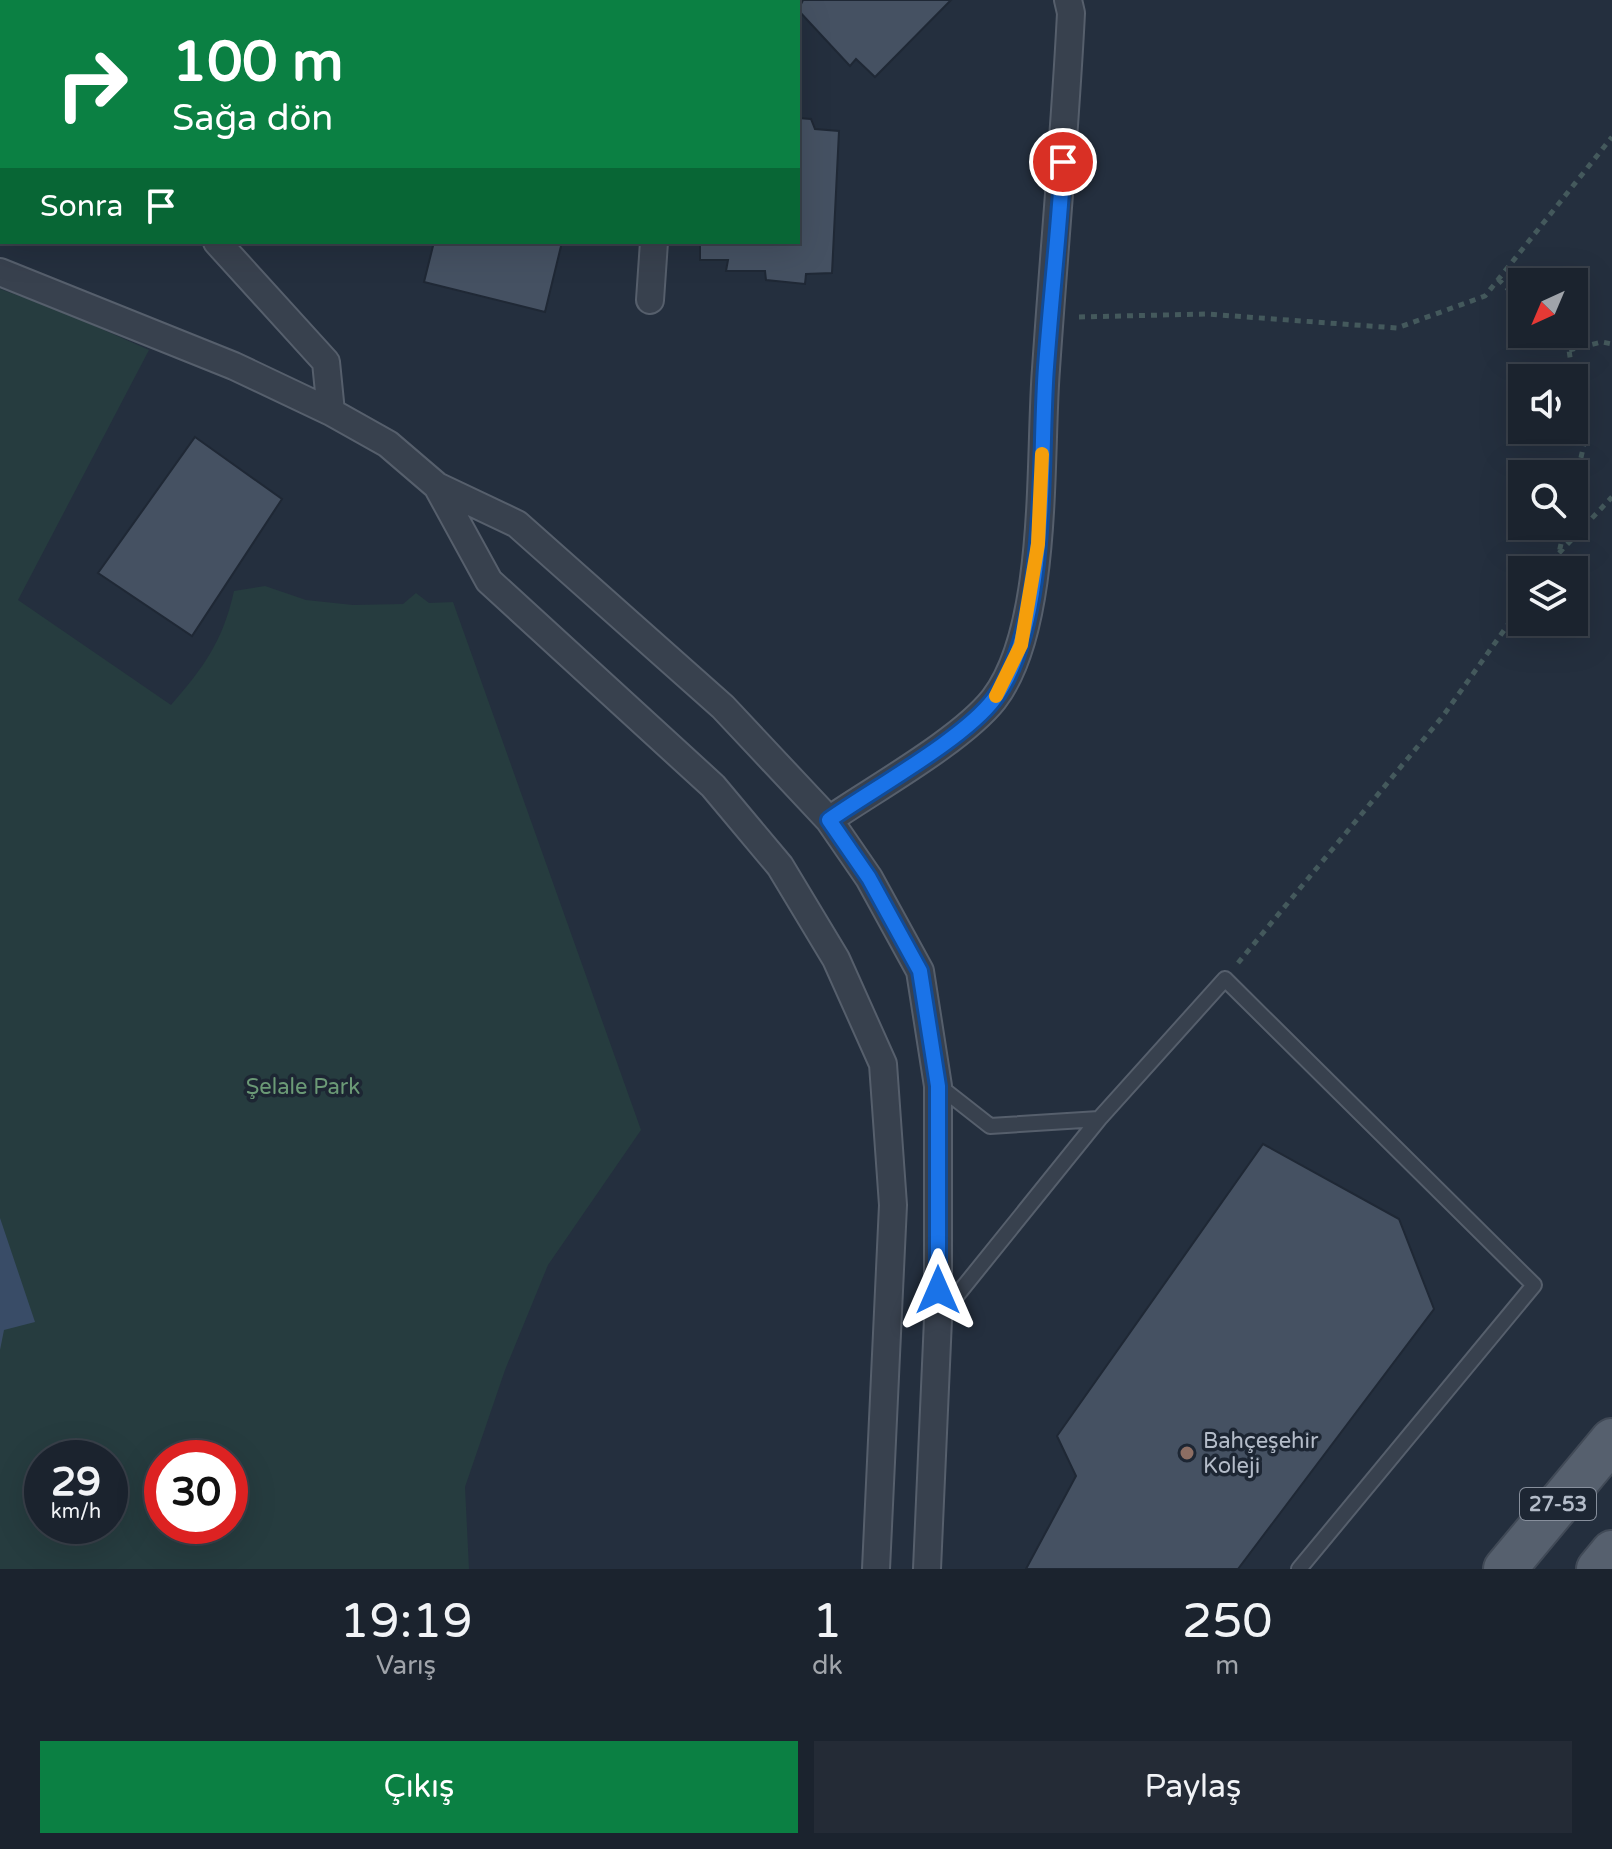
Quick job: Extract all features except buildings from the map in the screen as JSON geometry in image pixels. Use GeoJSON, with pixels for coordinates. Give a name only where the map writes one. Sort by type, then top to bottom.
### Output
{"type":"FeatureCollection","features":[{"type":"Feature","properties":{"kind":"main road","name":"27-53"},"geometry":{"type":"LineString","coordinates":[[1505,1569],[1612,1440]]}},
{"type":"Feature","properties":{"kind":"main road"},"geometry":{"type":"LineString","coordinates":[[1598,1569],[1612,1552]]}},
{"type":"Feature","properties":{"kind":"street"},"geometry":{"type":"LineString","coordinates":[[829,820],[968,724],[995,698],[1021,645],[1038,544],[1050,317],[1063,162],[1071,13],[1068,0]]}},
{"type":"Feature","properties":{"kind":"street"},"geometry":{"type":"LineString","coordinates":[[219,244],[326,362],[331,412]]}},
{"type":"Feature","properties":{"kind":"street"},"geometry":{"type":"LineString","coordinates":[[650,300],[654,244]]}},
{"type":"Feature","properties":{"kind":"street"},"geometry":{"type":"LineString","coordinates":[[0,272],[234,366],[331,412],[388,444],[437,486],[517,524],[723,707],[829,820],[869,878],[920,971],[938,1086],[938,1319],[927,1569]]}},
{"type":"Feature","properties":{"kind":"street"},"geometry":{"type":"LineString","coordinates":[[437,486],[489,581],[713,786],[780,866],[836,959],[883,1064],[893,1205],[876,1569]]}},
{"type":"Feature","properties":{"kind":"lane"},"geometry":{"type":"LineString","coordinates":[[938,1319],[1099,1119],[1225,979],[1534,1285],[1299,1569]]}},
{"type":"Feature","properties":{"kind":"lane"},"geometry":{"type":"LineString","coordinates":[[938,1086],[990,1126],[1099,1119]]}},
{"type":"Feature","properties":{"kind":"path"},"geometry":{"type":"LineString","coordinates":[[1050,317],[1206,314],[1397,328],[1485,296],[1612,137]]}},
{"type":"Feature","properties":{"kind":"path"},"geometry":{"type":"LineString","coordinates":[[1498,279],[1508,289]]}},
{"type":"Feature","properties":{"kind":"path"},"geometry":{"type":"LineString","coordinates":[[1571,364],[1569,350],[1602,342],[1612,344]]}},
{"type":"Feature","properties":{"kind":"path"},"geometry":{"type":"LineString","coordinates":[[1557,556],[1612,497]]}},
{"type":"Feature","properties":{"kind":"path"},"geometry":{"type":"LineString","coordinates":[[1559,553],[1562,540]]}},
{"type":"Feature","properties":{"kind":"path"},"geometry":{"type":"LineString","coordinates":[[1225,979],[1443,716],[1508,625]]}},
{"type":"Feature","properties":{"kind":"green space","name":"Şelale Park"},"geometry":{"type":"Polygon","coordinates":[[[0,289],[59,310],[149,350],[18,600],[171,705],[211,652],[224,625],[234,591],[265,586],[306,600],[353,605],[403,604],[416,593],[429,603],[453,602],[641,1130],[548,1265],[505,1370],[465,1487],[469,1569],[0,1569],[0,289]]]}},
{"type":"Feature","properties":{"kind":"water"},"geometry":{"type":"Polygon","coordinates":[[[0,1218],[35,1322],[4,1330],[0,1350],[0,1218]]]}},
{"type":"Feature","properties":{"kind":"slow traffic"},"geometry":{"type":"LineString","coordinates":[[996,696],[1021,645],[1038,544],[1042,454]]}},
{"type":"Feature","properties":{"kind":"place","name":"Bahçeşehir Koleji"},"geometry":{"type":"Point","coordinates":[1187,1453]}},
{"type":"Feature","properties":{"kind":"route"},"geometry":{"type":"LineString","coordinates":[[938,1290],[938,1086],[920,971],[869,878],[829,820],[968,724],[995,698],[1021,645],[1038,544],[1046,370],[1063,162]]}}]}
